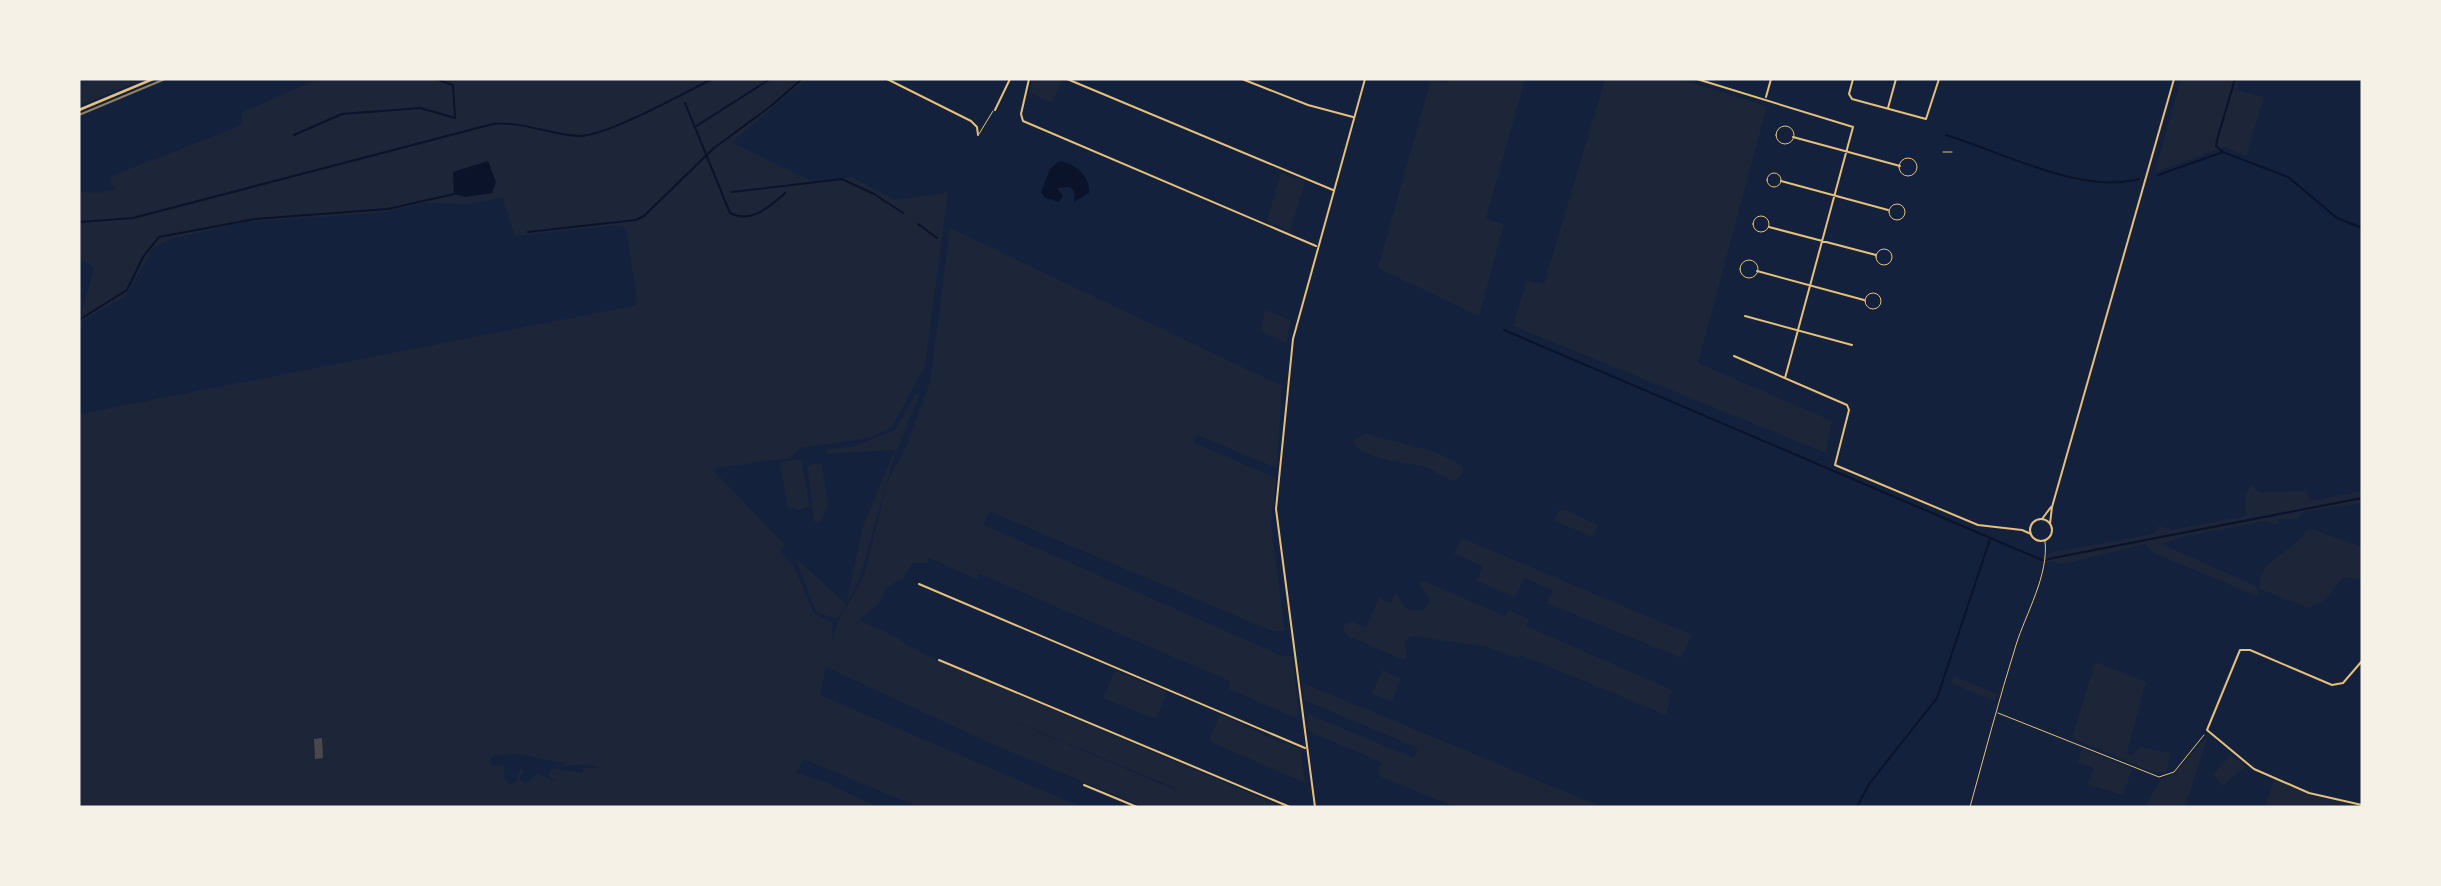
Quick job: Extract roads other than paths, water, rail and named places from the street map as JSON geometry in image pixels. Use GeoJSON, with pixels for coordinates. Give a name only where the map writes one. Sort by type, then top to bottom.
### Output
{"type":"FeatureCollection","features":[{"type":"Feature","properties":{"kind":"main road"},"geometry":{"type":"LineString","coordinates":[[79,110],[153,79]]}},
{"type":"Feature","properties":{"kind":"street"},"geometry":{"type":"LineString","coordinates":[[887,79],[971,121],[977,127],[978,135]]}},
{"type":"Feature","properties":{"kind":"street"},"geometry":{"type":"LineString","coordinates":[[995,110],[1010,79]]}},
{"type":"Feature","properties":{"kind":"street"},"geometry":{"type":"LineString","coordinates":[[1029,79],[1021,114],[1023,121],[1317,248]]}},
{"type":"Feature","properties":{"kind":"street"},"geometry":{"type":"LineString","coordinates":[[1068,79],[1334,191]]}},
{"type":"Feature","properties":{"kind":"street"},"geometry":{"type":"LineString","coordinates":[[1242,79],[1308,105],[1354,117]]}},
{"type":"Feature","properties":{"kind":"street"},"geometry":{"type":"LineString","coordinates":[[1315,807],[1276,509],[1293,339],[1364,79]]}},
{"type":"Feature","properties":{"kind":"street"},"geometry":{"type":"LineString","coordinates":[[1697,79],[1852,125],[1784,378]]}},
{"type":"Feature","properties":{"kind":"street"},"geometry":{"type":"LineString","coordinates":[[1765,98],[1771,79]]}},
{"type":"Feature","properties":{"kind":"street"},"geometry":{"type":"LineString","coordinates":[[1853,79],[1850,98],[1928,118],[1939,79]]}},
{"type":"Feature","properties":{"kind":"street"},"geometry":{"type":"LineString","coordinates":[[1888,109],[1896,79]]}},
{"type":"Feature","properties":{"kind":"street"},"geometry":{"type":"LineString","coordinates":[[1734,356],[1848,407],[1835,465],[1978,525],[2022,530],[2038,541],[2045,541],[2052,534],[2052,507],[2174,79]]}},
{"type":"Feature","properties":{"kind":"street"},"geometry":{"type":"LineString","coordinates":[[1793,137],[1900,166]]}},
{"type":"Feature","properties":{"kind":"street"},"geometry":{"type":"LineString","coordinates":[[1781,181],[1888,210]]}},
{"type":"Feature","properties":{"kind":"street"},"geometry":{"type":"LineString","coordinates":[[1769,227],[1876,255]]}},
{"type":"Feature","properties":{"kind":"street"},"geometry":{"type":"LineString","coordinates":[[1758,271],[1864,300]]}},
{"type":"Feature","properties":{"kind":"street"},"geometry":{"type":"LineString","coordinates":[[1745,316],[1852,345]]}},
{"type":"Feature","properties":{"kind":"street"},"geometry":{"type":"LineString","coordinates":[[2022,530],[2042,520],[2052,507]]}},
{"type":"Feature","properties":{"kind":"street"},"geometry":{"type":"LineString","coordinates":[[2042,520],[2050,524]]}},
{"type":"Feature","properties":{"kind":"street"},"geometry":{"type":"LineString","coordinates":[[2031,534],[2032,526]]}},
{"type":"Feature","properties":{"kind":"street"},"geometry":{"type":"LineString","coordinates":[[919,584],[1306,748]]}},
{"type":"Feature","properties":{"kind":"street"},"geometry":{"type":"LineString","coordinates":[[2362,661],[2343,683],[2332,685],[2250,650],[2240,650],[2207,730],[2254,769],[2309,793],[2362,805]]}},
{"type":"Feature","properties":{"kind":"street"},"geometry":{"type":"LineString","coordinates":[[939,660],[1290,807]]}},
{"type":"Feature","properties":{"kind":"street"},"geometry":{"type":"LineString","coordinates":[[1084,785],[1137,807]]}},
{"type":"Feature","properties":{"kind":"lane"},"geometry":{"type":"LineString","coordinates":[[978,135],[995,110]]}},
{"type":"Feature","properties":{"kind":"lane"},"geometry":{"type":"LineString","coordinates":[[1778,127],[1793,129],[1793,137],[1791,144],[1778,141],[1778,127]]}},
{"type":"Feature","properties":{"kind":"lane"},"geometry":{"type":"LineString","coordinates":[[1905,158],[1916,161],[1918,165],[1911,176],[1899,172],[1900,166],[1905,158]]}},
{"type":"Feature","properties":{"kind":"lane"},"geometry":{"type":"LineString","coordinates":[[1770,173],[1780,176],[1781,181],[1778,186],[1766,182],[1770,173]]}},
{"type":"Feature","properties":{"kind":"lane"},"geometry":{"type":"LineString","coordinates":[[1890,205],[1906,209],[1904,218],[1888,216],[1888,210],[1890,205]]}},
{"type":"Feature","properties":{"kind":"lane"},"geometry":{"type":"LineString","coordinates":[[1753,219],[1769,221],[1769,227],[1768,231],[1754,228],[1753,219]]}},
{"type":"Feature","properties":{"kind":"lane"},"geometry":{"type":"LineString","coordinates":[[1879,250],[1894,256],[1890,265],[1876,261],[1876,255],[1879,250]]}},
{"type":"Feature","properties":{"kind":"lane"},"geometry":{"type":"LineString","coordinates":[[1742,261],[1757,265],[1758,271],[1755,278],[1740,274],[1742,261]]}},
{"type":"Feature","properties":{"kind":"lane"},"geometry":{"type":"LineString","coordinates":[[1867,294],[1882,298],[1877,309],[1864,306],[1864,300],[1867,294]]}},
{"type":"Feature","properties":{"kind":"waterway"},"geometry":{"type":"LineString","coordinates":[[294,135],[342,114],[420,108],[455,118],[453,85],[435,79]]}},
{"type":"Feature","properties":{"kind":"waterway"},"geometry":{"type":"LineString","coordinates":[[79,222],[133,218],[493,124],[515,124],[568,135],[591,134],[645,113],[712,79]]}},
{"type":"Feature","properties":{"kind":"waterway"},"geometry":{"type":"LineString","coordinates":[[695,127],[770,79]]}},
{"type":"Feature","properties":{"kind":"waterway"},"geometry":{"type":"LineString","coordinates":[[528,232],[636,220],[644,216],[714,148],[771,106],[802,79]]}},
{"type":"Feature","properties":{"kind":"waterway"},"geometry":{"type":"LineString","coordinates":[[2223,152],[2216,146],[2235,79]]}},
{"type":"Feature","properties":{"kind":"waterway"},"geometry":{"type":"LineString","coordinates":[[685,103],[730,213],[738,216],[752,215],[785,193]]}},
{"type":"Feature","properties":{"kind":"waterway"},"geometry":{"type":"LineString","coordinates":[[1946,135],[2068,177],[2117,182],[2139,179]]}},
{"type":"Feature","properties":{"kind":"waterway"},"geometry":{"type":"LineString","coordinates":[[2158,175],[2223,152],[2288,177],[2337,218],[2362,228]]}},
{"type":"Feature","properties":{"kind":"waterway"},"geometry":{"type":"LineString","coordinates":[[732,192],[842,179],[874,194],[903,213]]}},
{"type":"Feature","properties":{"kind":"waterway"},"geometry":{"type":"LineString","coordinates":[[79,320],[127,290],[143,257],[159,237],[255,219],[388,209],[454,194]]}},
{"type":"Feature","properties":{"kind":"waterway"},"geometry":{"type":"LineString","coordinates":[[918,224],[937,238]]}},
{"type":"Feature","properties":{"kind":"waterway"},"geometry":{"type":"LineString","coordinates":[[1504,330],[2042,560]]}},
{"type":"Feature","properties":{"kind":"waterway"},"geometry":{"type":"LineString","coordinates":[[2048,559],[2362,498]]}},
{"type":"Feature","properties":{"kind":"waterway"},"geometry":{"type":"LineString","coordinates":[[1857,807],[1869,784],[1937,698],[1990,539]]}},
{"type":"Feature","properties":{"kind":"tram line"},"geometry":{"type":"LineString","coordinates":[[79,115],[165,79]]}}]}
